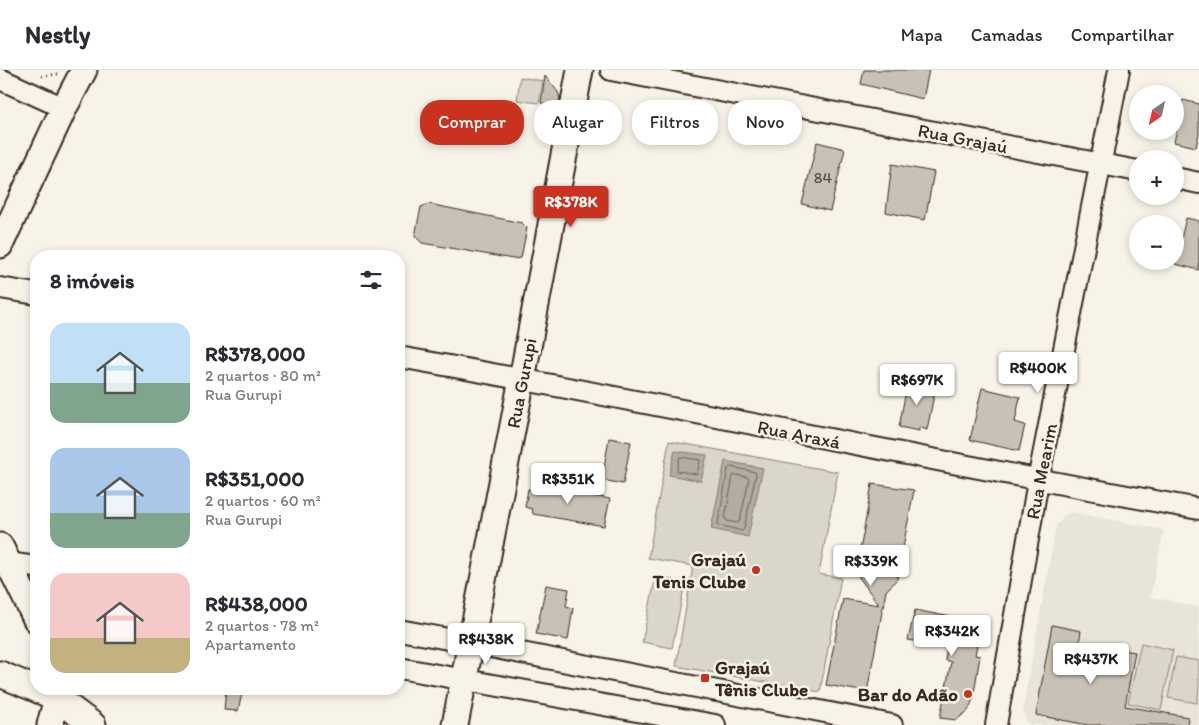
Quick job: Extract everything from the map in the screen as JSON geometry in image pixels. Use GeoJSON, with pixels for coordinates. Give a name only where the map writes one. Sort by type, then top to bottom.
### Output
{"type":"FeatureCollection","features":[{"type":"Feature","properties":{"kind":"main road"},"geometry":{"type":"LineString","coordinates":[[0,245],[64,108],[84,70]]}},
{"type":"Feature","properties":{"kind":"main road","name":"Rua Gurupi"},"geometry":{"type":"LineString","coordinates":[[455,725],[580,70]]}},
{"type":"Feature","properties":{"kind":"main road"},"geometry":{"type":"LineString","coordinates":[[4,554],[30,597]]}},
{"type":"Feature","properties":{"kind":"main road"},"geometry":{"type":"LineString","coordinates":[[0,674],[30,684]]}},
{"type":"Feature","properties":{"kind":"main road"},"geometry":{"type":"LineString","coordinates":[[50,725],[57,695]]}},
{"type":"Feature","properties":{"kind":"main road"},"geometry":{"type":"LineString","coordinates":[[59,695],[92,725]]}},
{"type":"Feature","properties":{"kind":"street","name":"Rua Grajaú"},"geometry":{"type":"LineString","coordinates":[[611,70],[1129,169]]}},
{"type":"Feature","properties":{"kind":"street","name":"Rua Mearim"},"geometry":{"type":"LineString","coordinates":[[996,725],[1038,481],[1119,70]]}},
{"type":"Feature","properties":{"kind":"street"},"geometry":{"type":"LineString","coordinates":[[0,79],[64,108]]}},
{"type":"Feature","properties":{"kind":"street"},"geometry":{"type":"LineString","coordinates":[[1184,180],[1199,183]]}},
{"type":"Feature","properties":{"kind":"street"},"geometry":{"type":"LineString","coordinates":[[0,288],[30,293]]}},
{"type":"Feature","properties":{"kind":"street","name":"Rua Araxá"},"geometry":{"type":"LineString","coordinates":[[405,358],[522,379],[1038,481],[1199,509]]}},
{"type":"Feature","properties":{"kind":"street"},"geometry":{"type":"LineString","coordinates":[[4,554],[30,565]]}},
{"type":"Feature","properties":{"kind":"street"},"geometry":{"type":"LineString","coordinates":[[405,631],[892,725]]}},
{"type":"Feature","properties":{"kind":"street"},"geometry":{"type":"LineString","coordinates":[[405,669],[715,725]]}},
{"type":"Feature","properties":{"kind":"shaded area"},"geometry":{"type":"Polygon","coordinates":[[[520,77],[543,81],[540,100],[534,100],[534,102],[517,100],[520,77]]]}},
{"type":"Feature","properties":{"kind":"shaded area","name":"Grajaú Tenis Clube"},"geometry":{"type":"Polygon","coordinates":[[[669,441],[838,472],[819,574],[841,578],[820,692],[676,666],[693,566],[648,558],[669,441]]]}},
{"type":"Feature","properties":{"kind":"shaded area"},"geometry":{"type":"Polygon","coordinates":[[[1071,512],[1164,530],[1150,597],[1199,607],[1199,725],[1029,725],[1023,708],[1056,526],[1064,516],[1071,512]]]}},
{"type":"Feature","properties":{"kind":"shaded area"},"geometry":{"type":"Polygon","coordinates":[[[656,576],[685,583],[672,648],[642,642],[656,576]]]}},
{"type":"Feature","properties":{"kind":"shaded area"},"geometry":{"type":"Polygon","coordinates":[[[1141,643],[1173,650],[1161,710],[1128,703],[1141,643]]]}},
{"type":"Feature","properties":{"kind":"shaded area"},"geometry":{"type":"Polygon","coordinates":[[[1176,657],[1199,661],[1197,703],[1168,698],[1176,657]]]}},
{"type":"Feature","properties":{"kind":"water"},"geometry":{"type":"Polygon","coordinates":[[[675,451],[707,455],[701,481],[669,475],[675,451]]]}},
{"type":"Feature","properties":{"kind":"water"},"geometry":{"type":"Polygon","coordinates":[[[725,461],[763,468],[748,537],[711,529],[725,461]]]}},
{"type":"Feature","properties":{"kind":"building"},"geometry":{"type":"Polygon","coordinates":[[[864,70],[929,70],[923,99],[861,84],[864,70]]]}},
{"type":"Feature","properties":{"kind":"building"},"geometry":{"type":"Polygon","coordinates":[[[545,76],[558,92],[560,100],[541,100],[545,76]]]}},
{"type":"Feature","properties":{"kind":"building"},"geometry":{"type":"Polygon","coordinates":[[[1184,100],[1199,104],[1199,134],[1196,147],[1174,142],[1174,140],[1184,140],[1184,100]]]}},
{"type":"Feature","properties":{"kind":"building"},"geometry":{"type":"Polygon","coordinates":[[[817,142],[845,149],[830,211],[802,204],[817,142]]]}},
{"type":"Feature","properties":{"kind":"building"},"geometry":{"type":"Polygon","coordinates":[[[892,164],[934,172],[925,220],[886,212],[892,164]]]}},
{"type":"Feature","properties":{"kind":"building"},"geometry":{"type":"Polygon","coordinates":[[[429,204],[522,223],[527,228],[521,258],[513,259],[422,243],[415,236],[421,207],[429,204]]]}},
{"type":"Feature","properties":{"kind":"building"},"geometry":{"type":"Polygon","coordinates":[[[1186,218],[1199,221],[1199,270],[1184,266],[1184,226],[1186,218]]]}},
{"type":"Feature","properties":{"kind":"building"},"geometry":{"type":"Polygon","coordinates":[[[908,380],[936,385],[927,430],[919,427],[919,431],[899,427],[908,380]]]}},
{"type":"Feature","properties":{"kind":"building"},"geometry":{"type":"Polygon","coordinates":[[[982,388],[1020,397],[1015,422],[1025,425],[1019,451],[970,440],[982,388]]]}},
{"type":"Feature","properties":{"kind":"building"},"geometry":{"type":"Polygon","coordinates":[[[609,438],[631,442],[623,484],[602,480],[609,438]]]}},
{"type":"Feature","properties":{"kind":"building"},"geometry":{"type":"Polygon","coordinates":[[[872,484],[914,490],[897,579],[886,591],[867,692],[826,685],[843,599],[879,605],[856,573],[872,484]]]}},
{"type":"Feature","properties":{"kind":"building"},"geometry":{"type":"Polygon","coordinates":[[[537,485],[610,499],[604,526],[533,514],[532,509],[525,507],[528,489],[537,491],[537,485]]]}},
{"type":"Feature","properties":{"kind":"building"},"geometry":{"type":"Polygon","coordinates":[[[546,585],[569,589],[566,606],[573,608],[568,640],[536,634],[546,585]]]}},
{"type":"Feature","properties":{"kind":"building"},"geometry":{"type":"Polygon","coordinates":[[[915,610],[981,623],[975,655],[980,656],[973,699],[968,711],[956,720],[940,718],[951,662],[945,660],[947,646],[908,640],[915,610]]]}},
{"type":"Feature","properties":{"kind":"building"},"geometry":{"type":"Polygon","coordinates":[[[1052,625],[1081,631],[1079,644],[1135,652],[1125,706],[1188,717],[1187,725],[1088,725],[1036,715],[1052,625]]]}},
{"type":"Feature","properties":{"kind":"building"},"geometry":{"type":"Polygon","coordinates":[[[225,695],[242,695],[238,711],[224,710],[225,695]]]}},
{"type":"Feature","properties":{"kind":"place","name":"Grajaú Tenis Clube"},"geometry":{"type":"Point","coordinates":[756,570]}},
{"type":"Feature","properties":{"kind":"place","name":"Grajaú Tênis Clube"},"geometry":{"type":"Point","coordinates":[705,678]}},
{"type":"Feature","properties":{"kind":"place","name":"Bar do Adão"},"geometry":{"type":"Point","coordinates":[968,694]}}]}
